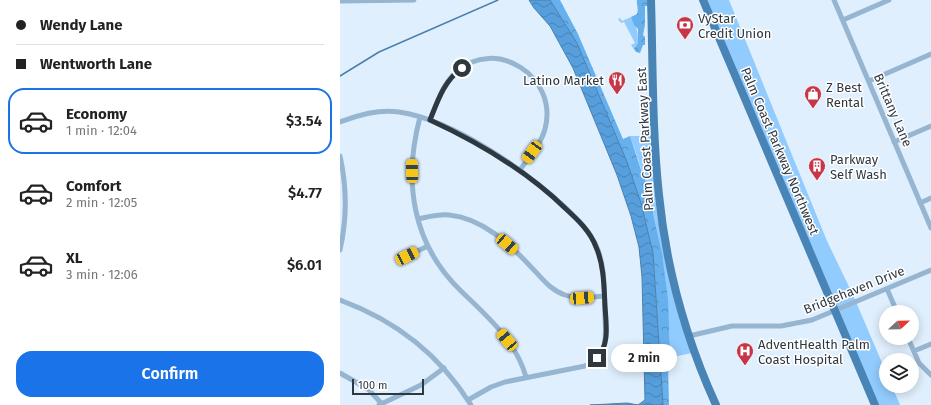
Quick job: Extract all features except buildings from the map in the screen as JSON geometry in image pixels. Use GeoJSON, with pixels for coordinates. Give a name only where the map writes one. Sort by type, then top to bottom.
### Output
{"type":"FeatureCollection","features":[{"type":"Feature","properties":{"kind":"main road","name":"Palm Coast Parkway East"},"geometry":{"type":"LineString","coordinates":[[651,0],[656,151],[660,208],[671,267],[689,336],[716,405]]}},
{"type":"Feature","properties":{"kind":"main road","name":"Palm Coast Parkway Northwest"},"geometry":{"type":"LineString","coordinates":[[703,0],[875,405]]}},
{"type":"Feature","properties":{"kind":"street"},"geometry":{"type":"LineString","coordinates":[[340,1],[414,0]]}},
{"type":"Feature","properties":{"kind":"street","name":"Brittany Lane"},"geometry":{"type":"LineString","coordinates":[[834,0],[931,228]]}},
{"type":"Feature","properties":{"kind":"street"},"geometry":{"type":"LineString","coordinates":[[843,20],[889,0]]}},
{"type":"Feature","properties":{"kind":"street"},"geometry":{"type":"LineString","coordinates":[[869,81],[931,54]]}},
{"type":"Feature","properties":{"kind":"street"},"geometry":{"type":"LineString","coordinates":[[430,120],[445,85],[456,72],[465,66],[479,60],[494,59],[507,61],[522,68],[530,74],[541,88],[545,99],[547,116],[545,131],[520,170]]}},
{"type":"Feature","properties":{"kind":"street"},"geometry":{"type":"LineString","coordinates":[[340,122],[366,114],[382,112],[400,112],[420,117],[430,120],[464,136],[520,170],[564,206],[592,237],[600,259],[606,338],[604,348],[597,358],[588,365],[526,377],[496,385],[469,403],[444,368],[425,349],[403,332],[376,316],[340,300]]}},
{"type":"Feature","properties":{"kind":"street"},"geometry":{"type":"LineString","coordinates":[[420,117],[415,136],[412,162],[414,196],[418,219],[428,246],[450,279],[510,343],[521,362],[526,377]]}},
{"type":"Feature","properties":{"kind":"street"},"geometry":{"type":"LineString","coordinates":[[894,142],[931,126]]}},
{"type":"Feature","properties":{"kind":"street"},"geometry":{"type":"LineString","coordinates":[[340,156],[344,180],[345,219],[340,250]]}},
{"type":"Feature","properties":{"kind":"street"},"geometry":{"type":"LineString","coordinates":[[920,202],[931,198]]}},
{"type":"Feature","properties":{"kind":"street"},"geometry":{"type":"LineString","coordinates":[[418,219],[448,215],[472,221],[497,235],[548,285],[556,290],[565,295],[576,297],[604,296]]}},
{"type":"Feature","properties":{"kind":"street"},"geometry":{"type":"LineString","coordinates":[[407,256],[428,246]]}},
{"type":"Feature","properties":{"kind":"street","name":"Bridgehaven Drive"},"geometry":{"type":"LineString","coordinates":[[689,336],[732,326],[775,326],[796,324],[819,318],[931,270]]}},
{"type":"Feature","properties":{"kind":"street"},"geometry":{"type":"LineString","coordinates":[[887,289],[894,305]]}},
{"type":"Feature","properties":{"kind":"street"},"geometry":{"type":"LineString","coordinates":[[914,351],[931,344]]}},
{"type":"Feature","properties":{"kind":"street"},"geometry":{"type":"LineString","coordinates":[[911,345],[921,366],[931,375]]}},
{"type":"Feature","properties":{"kind":"street"},"geometry":{"type":"LineString","coordinates":[[340,373],[368,389],[380,404],[421,386],[444,368]]}},
{"type":"Feature","properties":{"kind":"shaded area"},"geometry":{"type":"Polygon","coordinates":[[[706,0],[729,0],[827,241],[853,295],[879,356],[879,393],[895,393],[900,405],[878,405],[706,0]]]}},
{"type":"Feature","properties":{"kind":"shaded area"},"geometry":{"type":"Polygon","coordinates":[[[631,17],[636,26],[638,36],[638,43],[634,49],[635,51],[631,45],[635,43],[624,22],[621,23],[618,19],[620,18],[622,21],[631,17]]]}},
{"type":"Feature","properties":{"kind":"shaded area"},"geometry":{"type":"Polygon","coordinates":[[[630,136],[653,136],[655,183],[692,353],[668,358],[669,332],[664,269],[656,224],[638,158],[630,136]]]}},
{"type":"Feature","properties":{"kind":"green space"},"geometry":{"type":"Polygon","coordinates":[[[550,0],[560,0],[578,34],[623,139],[630,136],[646,182],[662,253],[668,299],[670,349],[668,362],[669,405],[663,405],[653,253],[641,203],[627,162],[577,43],[550,0]]]}},
{"type":"Feature","properties":{"kind":"green space"},"geometry":{"type":"Polygon","coordinates":[[[637,0],[648,0],[648,6],[645,6],[645,25],[643,35],[645,37],[645,45],[643,45],[640,53],[636,52],[634,49],[638,43],[638,29],[634,25],[631,17],[637,14],[637,0]]]}},
{"type":"Feature","properties":{"kind":"water"},"geometry":{"type":"Polygon","coordinates":[[[529,0],[550,0],[577,43],[627,162],[641,203],[653,253],[663,405],[638,405],[645,400],[642,277],[639,247],[631,216],[617,175],[573,68],[550,26],[529,0]]]}},
{"type":"Feature","properties":{"kind":"water"},"geometry":{"type":"Polygon","coordinates":[[[627,403],[638,405],[590,405],[627,403]]]}},
{"type":"Feature","properties":{"kind":"waterway"},"geometry":{"type":"LineString","coordinates":[[340,76],[379,52],[498,0]]}},
{"type":"Feature","properties":{"kind":"place","name":"VyStar Credit Union"},"geometry":{"type":"Point","coordinates":[685,40]}},
{"type":"Feature","properties":{"kind":"place","name":"Latino Market"},"geometry":{"type":"Point","coordinates":[617,95]}},
{"type":"Feature","properties":{"kind":"place","name":"Z Best Rental"},"geometry":{"type":"Point","coordinates":[813,109]}},
{"type":"Feature","properties":{"kind":"place","name":"Parkway Self Wash"},"geometry":{"type":"Point","coordinates":[817,181]}},
{"type":"Feature","properties":{"kind":"place","name":"AdventHealth Palm Coast Hospital"},"geometry":{"type":"Point","coordinates":[745,366]}},
{"type":"Feature","properties":{"kind":"route"},"geometry":{"type":"LineString","coordinates":[[462,68],[456,72],[443,88],[430,120],[464,136],[520,170],[556,199],[592,237],[599,253],[603,278],[606,320],[605,344],[602,352],[597,358]]}}]}
